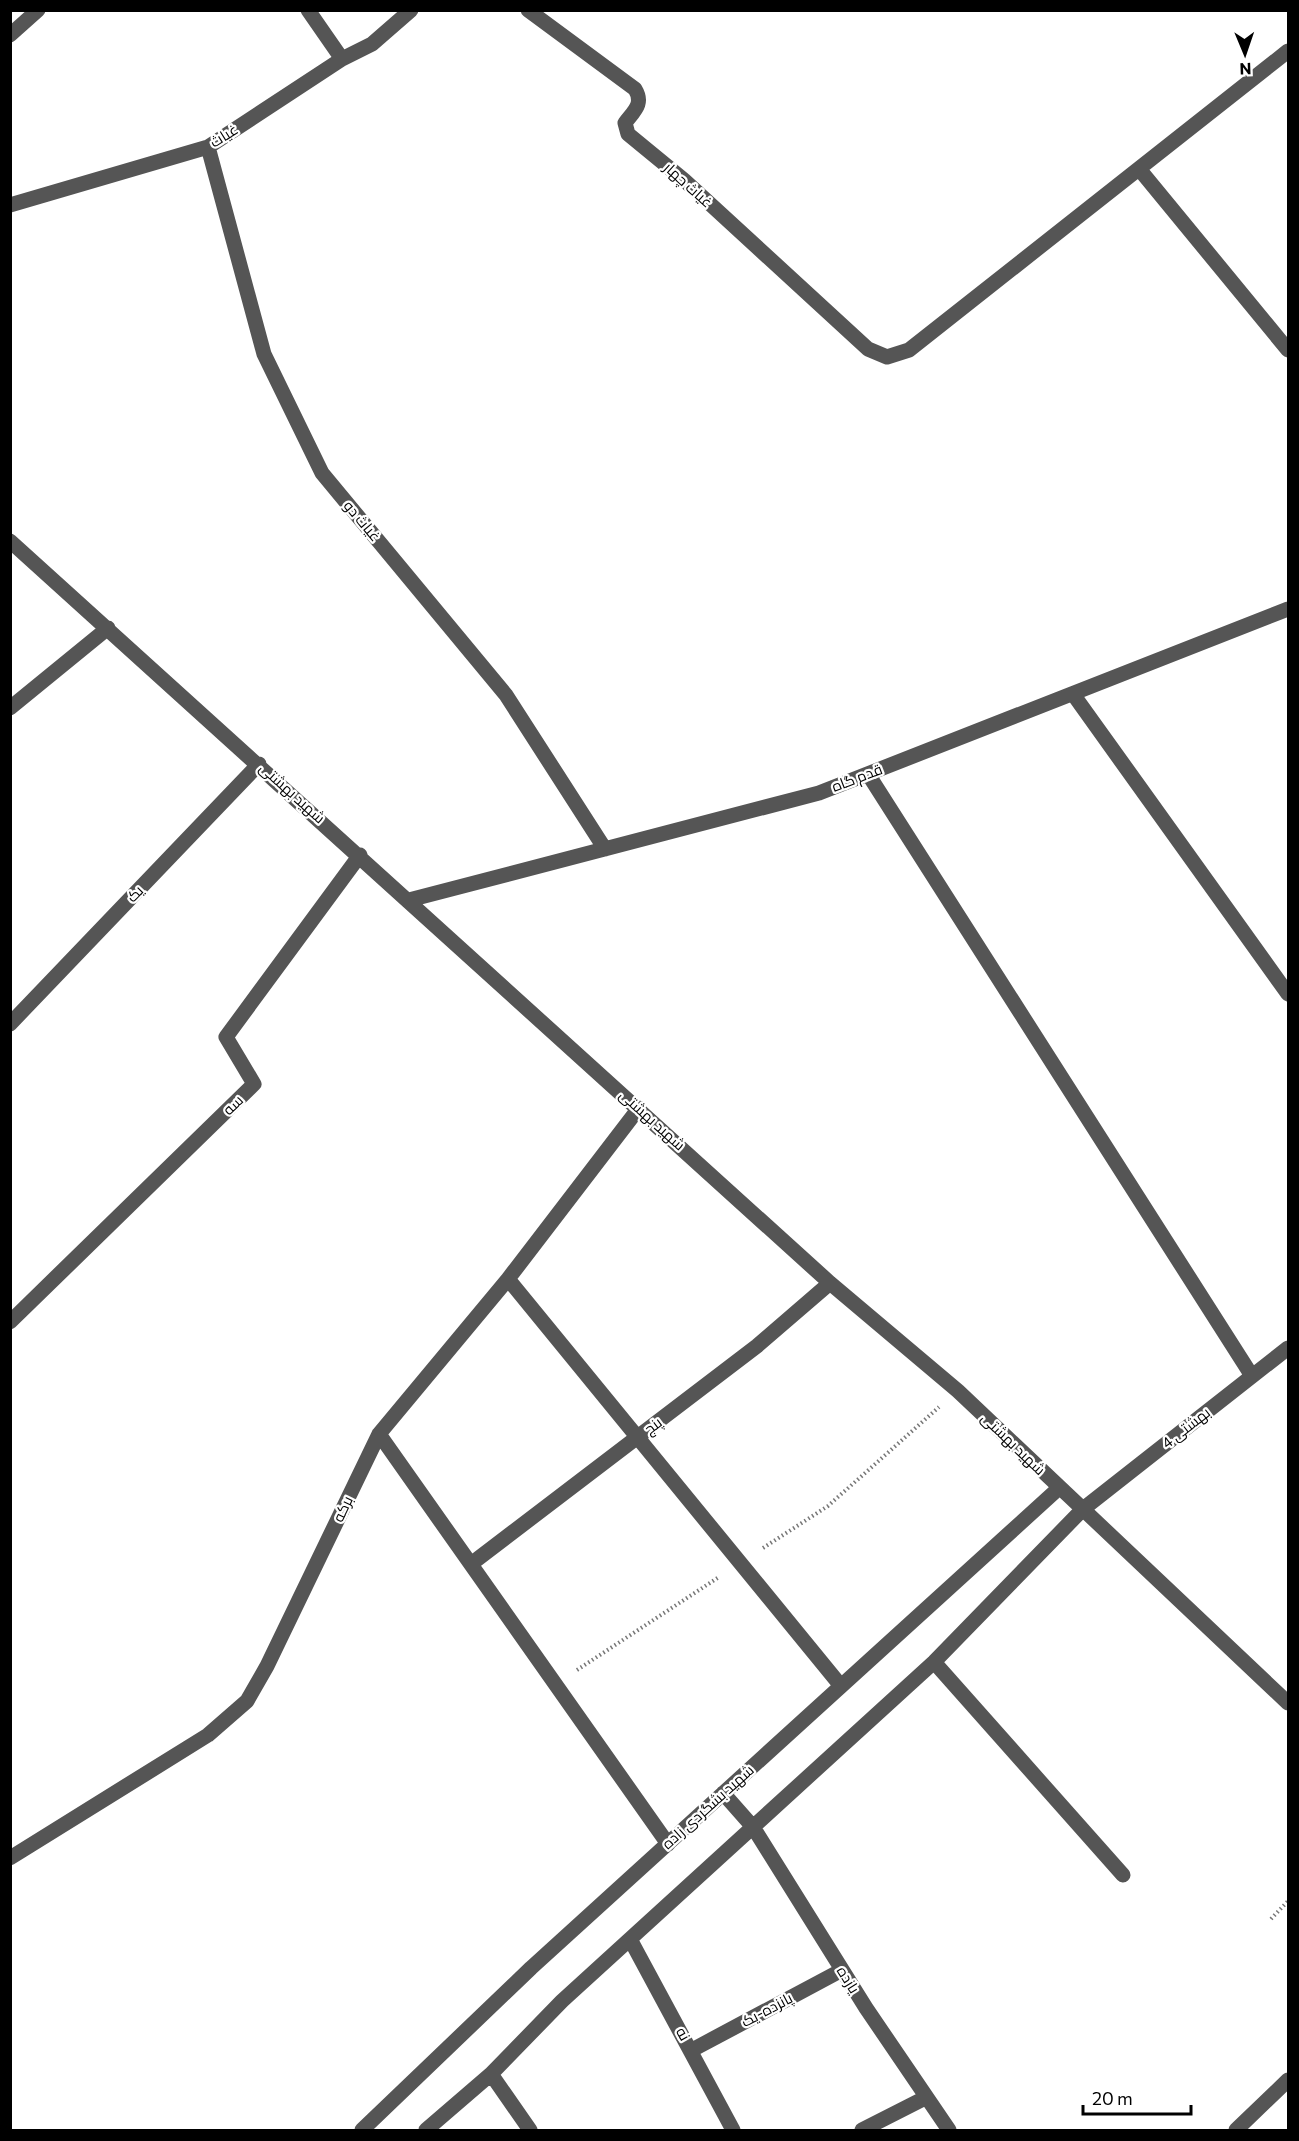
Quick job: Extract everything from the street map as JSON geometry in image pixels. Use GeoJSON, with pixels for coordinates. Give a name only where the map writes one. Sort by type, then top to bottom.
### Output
{"type":"FeatureCollection","features":[{"type":"Feature","properties":{"kind":"street"},"geometry":{"type":"LineString","coordinates":[[10,35],[38,10]]}},
{"type":"Feature","properties":{"kind":"street"},"geometry":{"type":"LineString","coordinates":[[308,10],[342,59]]}},
{"type":"Feature","properties":{"kind":"street","name":"غیاث"},"geometry":{"type":"LineString","coordinates":[[10,205],[208,147],[342,59],[372,44],[411,10]]}},
{"type":"Feature","properties":{"kind":"street","name":"غیاث چهار"},"geometry":{"type":"LineString","coordinates":[[528,10],[635,89],[639,97],[639,105],[625,123],[628,134],[684,180],[867,349],[887,357],[909,350],[1140,170]]}},
{"type":"Feature","properties":{"kind":"street"},"geometry":{"type":"LineString","coordinates":[[1288,51],[1140,170],[1288,350]]}},
{"type":"Feature","properties":{"kind":"street","name":"غیاث دو"},"geometry":{"type":"LineString","coordinates":[[208,147],[264,354],[322,473],[506,695],[605,849]]}},
{"type":"Feature","properties":{"kind":"street","name":"شهید بهشتی"},"geometry":{"type":"LineString","coordinates":[[10,541],[360,855],[830,1283],[958,1391],[1059,1488],[1282,1688],[1288,1703]]}},
{"type":"Feature","properties":{"kind":"street","name":"قدم گاه"},"geometry":{"type":"LineString","coordinates":[[409,900],[819,793],[1288,609]]}},
{"type":"Feature","properties":{"kind":"street"},"geometry":{"type":"LineString","coordinates":[[10,708],[108,628]]}},
{"type":"Feature","properties":{"kind":"street"},"geometry":{"type":"LineString","coordinates":[[1073,694],[1288,994]]}},
{"type":"Feature","properties":{"kind":"street","name":"یک"},"geometry":{"type":"LineString","coordinates":[[10,1024],[259,764]]}},
{"type":"Feature","properties":{"kind":"street"},"geometry":{"type":"LineString","coordinates":[[868,774],[1252,1376]]}},
{"type":"Feature","properties":{"kind":"street","name":"سه"},"geometry":{"type":"LineString","coordinates":[[10,1322],[254,1084],[226,1037],[360,855]]}},
{"type":"Feature","properties":{"kind":"street","name":"برکه"},"geometry":{"type":"LineString","coordinates":[[10,1858],[208,1735],[247,1701],[267,1666],[379,1434],[508,1279],[639,1108]]}},
{"type":"Feature","properties":{"kind":"street"},"geometry":{"type":"LineString","coordinates":[[508,1279],[639,1436],[841,1686]]}},
{"type":"Feature","properties":{"kind":"street","name":"پنج"},"geometry":{"type":"LineString","coordinates":[[471,1564],[757,1346],[830,1283]]}},
{"type":"Feature","properties":{"kind":"street","name":"بهشتی 4"},"geometry":{"type":"LineString","coordinates":[[1083,1509],[1288,1348]]}},
{"type":"Feature","properties":{"kind":"street"},"geometry":{"type":"LineString","coordinates":[[379,1434],[668,1844]]}},
{"type":"Feature","properties":{"kind":"street","name":"شهید بشگردی زاده"},"geometry":{"type":"LineString","coordinates":[[362,2130],[531,1968],[1059,1488]]}},
{"type":"Feature","properties":{"kind":"street"},"geometry":{"type":"LineString","coordinates":[[426,2130],[491,2074],[562,2001],[934,1662],[1083,1509]]}},
{"type":"Feature","properties":{"kind":"street"},"geometry":{"type":"LineString","coordinates":[[934,1662],[1123,1875]]}},
{"type":"Feature","properties":{"kind":"street","name":"یازده"},"geometry":{"type":"LineString","coordinates":[[723,1793],[753,1827],[842,1970],[925,2098],[949,2130]]}},
{"type":"Feature","properties":{"kind":"street","name":"نه"},"geometry":{"type":"LineString","coordinates":[[630,1939],[692,2050],[733,2130]]}},
{"type":"Feature","properties":{"kind":"street","name":"پانزده-یک"},"geometry":{"type":"LineString","coordinates":[[692,2050],[842,1970]]}},
{"type":"Feature","properties":{"kind":"street"},"geometry":{"type":"LineString","coordinates":[[491,2074],[530,2130]]}},
{"type":"Feature","properties":{"kind":"street"},"geometry":{"type":"LineString","coordinates":[[1236,2130],[1288,2080]]}},
{"type":"Feature","properties":{"kind":"street"},"geometry":{"type":"LineString","coordinates":[[862,2130],[925,2098]]}},
{"type":"Feature","properties":{"kind":"path"},"geometry":{"type":"LineString","coordinates":[[1271,1919],[1288,1901]]}}]}
